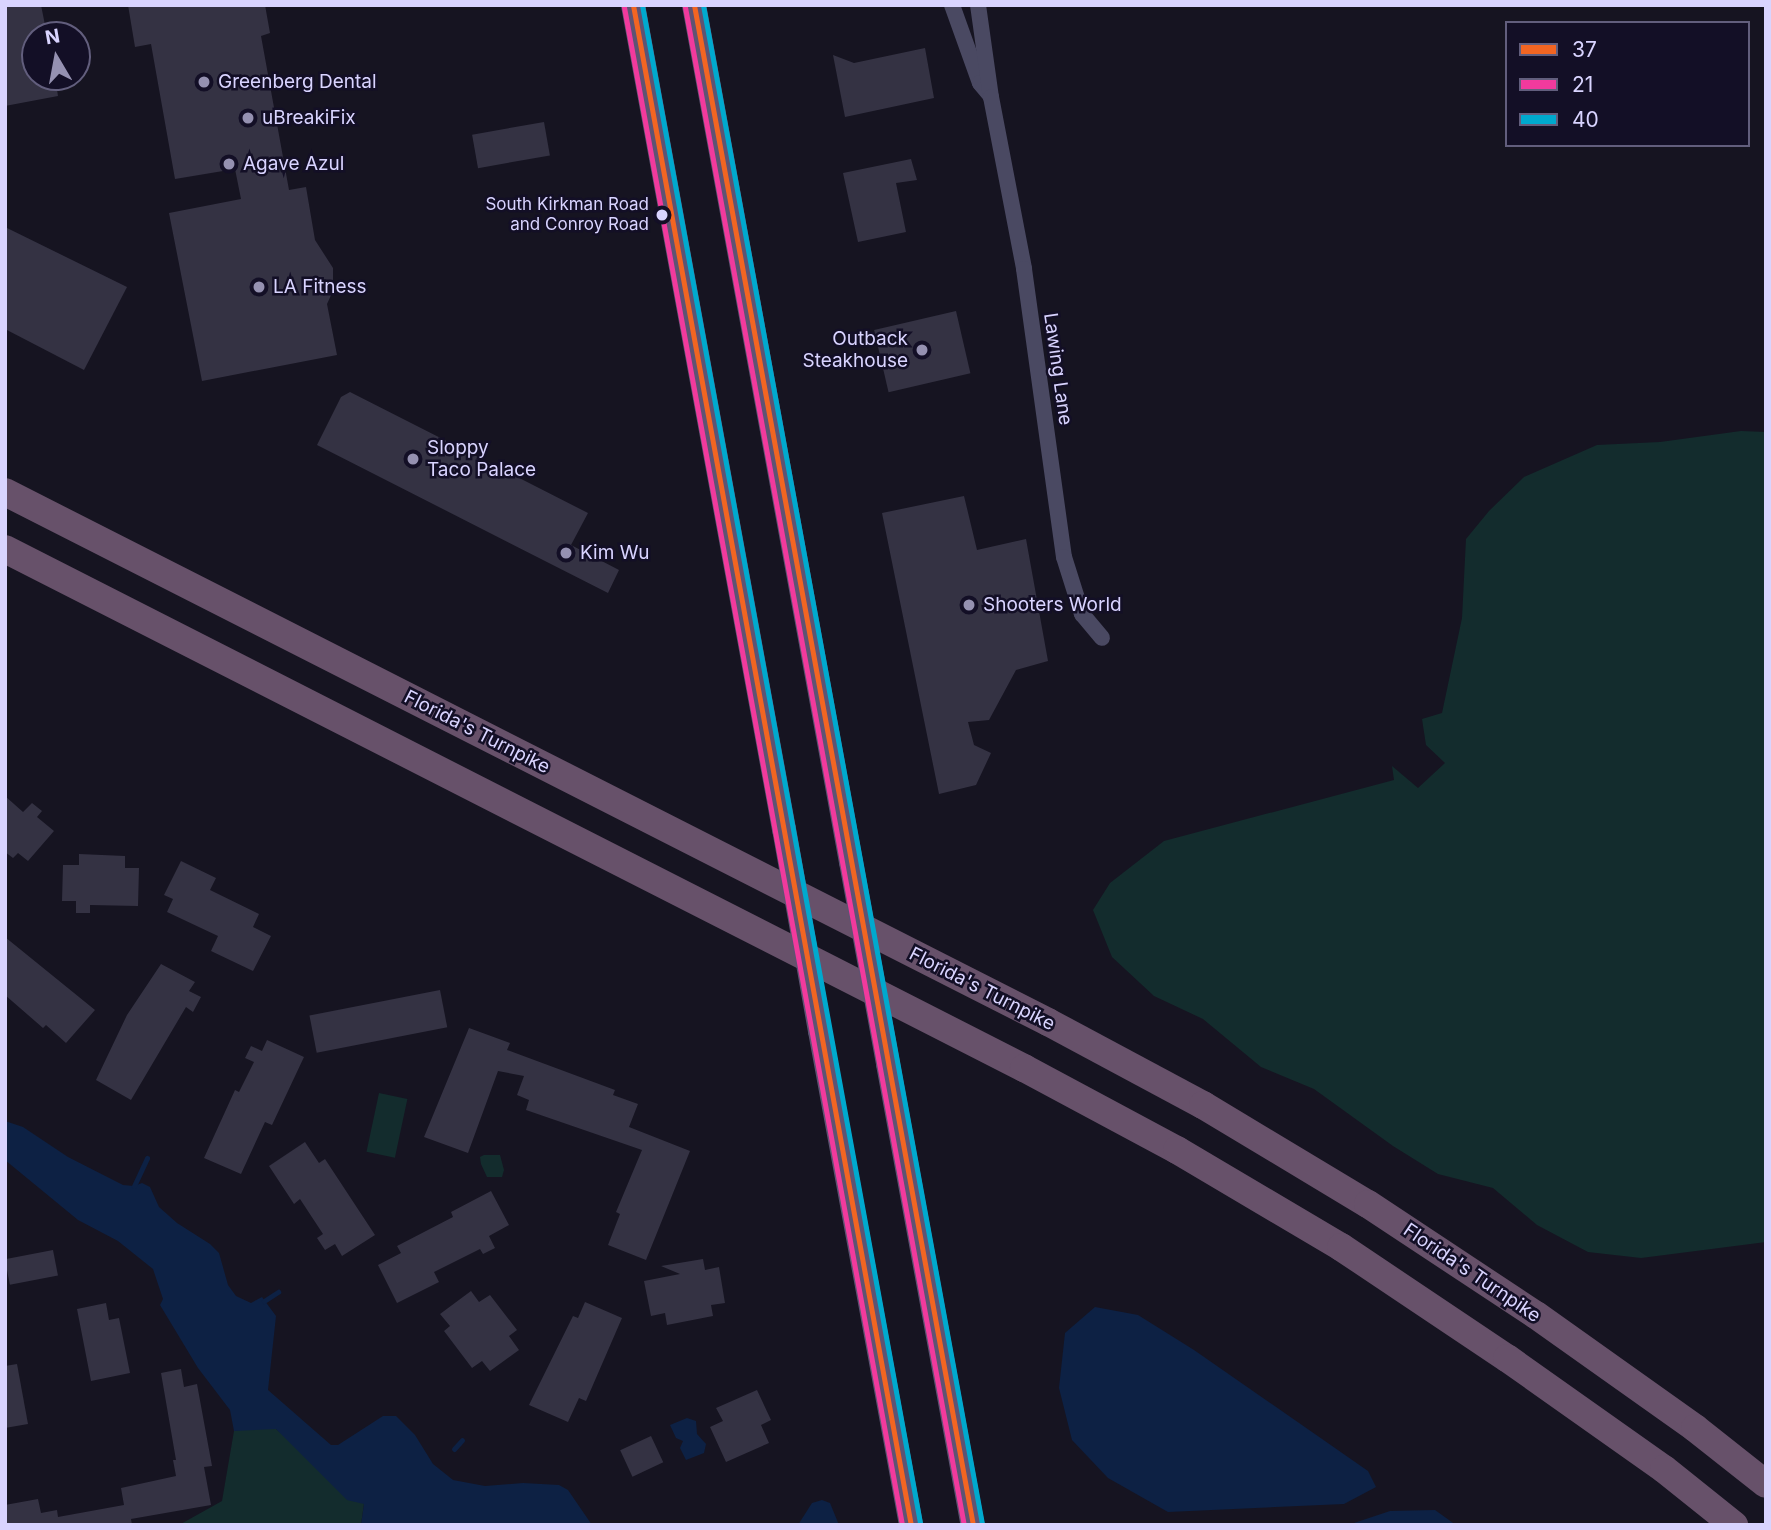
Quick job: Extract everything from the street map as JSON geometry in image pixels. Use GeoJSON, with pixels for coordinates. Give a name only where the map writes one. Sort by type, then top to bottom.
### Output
{"type":"FeatureCollection","features":[{"type":"Feature","properties":{"kind":"highway","name":"Florida's Turnpike"},"geometry":{"type":"LineString","coordinates":[[5,492],[1048,1022],[1203,1105],[1368,1204],[1536,1315],[1695,1428],[1766,1484]]}},
{"type":"Feature","properties":{"kind":"highway"},"geometry":{"type":"LineString","coordinates":[[5,549],[1000,1055],[1177,1150],[1340,1247],[1507,1358],[1664,1469],[1734,1525]]}},
{"type":"Feature","properties":{"kind":"main road"},"geometry":{"type":"LineString","coordinates":[[633,5],[911,1525]]}},
{"type":"Feature","properties":{"kind":"main road"},"geometry":{"type":"LineString","coordinates":[[694,5],[973,1525]]}},
{"type":"Feature","properties":{"kind":"street","name":"Lawing Lane"},"geometry":{"type":"LineString","coordinates":[[952,5],[980,83],[991,97]]}},
{"type":"Feature","properties":{"kind":"street","name":"Lawing Lane"},"geometry":{"type":"LineString","coordinates":[[978,5],[991,97],[1024,269],[1064,557],[1082,614],[1102,638]]}},
{"type":"Feature","properties":{"kind":"green space"},"geometry":{"type":"Polygon","coordinates":[[[1741,431],[1766,432],[1766,1242],[1641,1258],[1588,1252],[1537,1225],[1493,1188],[1438,1174],[1393,1146],[1314,1089],[1261,1067],[1203,1019],[1154,996],[1112,957],[1093,910],[1110,883],[1164,841],[1394,780],[1392,766],[1418,788],[1445,763],[1426,745],[1422,719],[1442,713],[1462,618],[1466,539],[1489,511],[1524,477],[1597,445],[1660,442],[1741,431]]]}},
{"type":"Feature","properties":{"kind":"green space"},"geometry":{"type":"Polygon","coordinates":[[[379,1093],[407,1099],[395,1158],[367,1152],[379,1093]]]}},
{"type":"Feature","properties":{"kind":"green space"},"geometry":{"type":"Polygon","coordinates":[[[500,1155],[504,1170],[502,1177],[487,1177],[480,1157],[500,1155]]]}},
{"type":"Feature","properties":{"kind":"green space"},"geometry":{"type":"Polygon","coordinates":[[[251,1428],[276,1429],[364,1504],[361,1525],[179,1525],[222,1501],[234,1431],[251,1428]]]}},
{"type":"Feature","properties":{"kind":"water"},"geometry":{"type":"Polygon","coordinates":[[[5,1121],[23,1127],[68,1157],[123,1185],[134,1186],[142,1183],[150,1187],[159,1207],[177,1223],[210,1244],[219,1253],[228,1285],[236,1296],[251,1303],[262,1297],[276,1316],[268,1390],[331,1445],[338,1445],[383,1416],[396,1416],[415,1435],[433,1464],[453,1480],[485,1486],[523,1483],[559,1485],[568,1490],[592,1525],[361,1525],[364,1504],[347,1500],[276,1429],[234,1431],[230,1410],[198,1368],[160,1305],[163,1299],[153,1269],[118,1241],[78,1220],[5,1160],[5,1121]]]}},
{"type":"Feature","properties":{"kind":"water"},"geometry":{"type":"Polygon","coordinates":[[[1095,1307],[1138,1315],[1194,1350],[1368,1471],[1376,1487],[1344,1504],[1168,1512],[1108,1478],[1072,1440],[1059,1388],[1065,1333],[1095,1307]]]}},
{"type":"Feature","properties":{"kind":"water"},"geometry":{"type":"Polygon","coordinates":[[[687,1418],[696,1421],[697,1434],[706,1444],[704,1453],[686,1460],[680,1448],[683,1441],[676,1438],[670,1425],[687,1418]]]}},
{"type":"Feature","properties":{"kind":"water"},"geometry":{"type":"Polygon","coordinates":[[[822,1500],[830,1503],[839,1525],[798,1525],[812,1503],[822,1500]]]}},
{"type":"Feature","properties":{"kind":"water"},"geometry":{"type":"Polygon","coordinates":[[[1435,1510],[1456,1525],[1348,1525],[1390,1511],[1435,1510]]]}},
{"type":"Feature","properties":{"kind":"building"},"geometry":{"type":"Polygon","coordinates":[[[5,5],[41,5],[44,21],[21,21],[21,91],[57,91],[58,96],[5,106],[5,5]]]}},
{"type":"Feature","properties":{"kind":"building"},"geometry":{"type":"Polygon","coordinates":[[[128,5],[265,5],[270,33],[261,36],[289,190],[306,187],[315,240],[333,268],[333,291],[327,304],[337,355],[202,381],[169,213],[241,199],[235,169],[175,179],[151,44],[135,47],[128,5]]]}},
{"type":"Feature","properties":{"kind":"building"},"geometry":{"type":"Polygon","coordinates":[[[925,48],[934,98],[845,117],[833,55],[854,63],[925,48]]]}},
{"type":"Feature","properties":{"kind":"building"},"geometry":{"type":"Polygon","coordinates":[[[544,122],[550,155],[478,168],[472,135],[544,122]]]}},
{"type":"Feature","properties":{"kind":"building"},"geometry":{"type":"Polygon","coordinates":[[[911,159],[917,180],[896,183],[906,232],[858,242],[843,173],[911,159]]]}},
{"type":"Feature","properties":{"kind":"building"},"geometry":{"type":"Polygon","coordinates":[[[5,227],[127,287],[84,370],[5,329],[5,227]]]}},
{"type":"Feature","properties":{"kind":"building","name":"Outback Steakhouse"},"geometry":{"type":"Polygon","coordinates":[[[956,311],[970,373],[889,392],[874,330],[956,311]]]}},
{"type":"Feature","properties":{"kind":"building"},"geometry":{"type":"Polygon","coordinates":[[[350,392],[588,513],[571,545],[619,570],[608,593],[317,445],[341,397],[350,392]]]}},
{"type":"Feature","properties":{"kind":"building","name":"Shooters World"},"geometry":{"type":"Polygon","coordinates":[[[964,496],[977,550],[1026,539],[1048,661],[1016,670],[989,720],[968,722],[974,745],[991,753],[976,785],[939,794],[882,513],[964,496]]]}},
{"type":"Feature","properties":{"kind":"building"},"geometry":{"type":"Polygon","coordinates":[[[5,796],[23,812],[32,803],[42,811],[37,817],[54,831],[28,861],[18,853],[13,858],[5,852],[5,796]]]}},
{"type":"Feature","properties":{"kind":"building"},"geometry":{"type":"Polygon","coordinates":[[[79,854],[125,856],[125,868],[139,868],[138,906],[90,905],[90,913],[76,913],[76,901],[62,901],[63,865],[79,865],[79,854]]]}},
{"type":"Feature","properties":{"kind":"building"},"geometry":{"type":"Polygon","coordinates":[[[181,861],[216,878],[210,890],[259,914],[253,927],[271,936],[253,971],[211,951],[218,936],[167,912],[173,899],[164,895],[181,861]]]}},
{"type":"Feature","properties":{"kind":"building"},"geometry":{"type":"Polygon","coordinates":[[[5,937],[95,1010],[66,1043],[46,1025],[43,1028],[5,995],[5,937]]]}},
{"type":"Feature","properties":{"kind":"building"},"geometry":{"type":"Polygon","coordinates":[[[161,964],[195,982],[189,991],[201,997],[193,1012],[186,1007],[131,1100],[96,1080],[127,1015],[161,964]]]}},
{"type":"Feature","properties":{"kind":"building"},"geometry":{"type":"Polygon","coordinates":[[[440,990],[447,1027],[317,1053],[309,1015],[440,990]]]}},
{"type":"Feature","properties":{"kind":"building"},"geometry":{"type":"Polygon","coordinates":[[[469,1028],[510,1043],[507,1050],[615,1090],[613,1095],[638,1104],[629,1127],[690,1151],[646,1260],[608,1245],[620,1214],[616,1212],[642,1150],[526,1110],[529,1100],[517,1095],[524,1076],[498,1071],[468,1153],[424,1137],[469,1028]]]}},
{"type":"Feature","properties":{"kind":"building"},"geometry":{"type":"Polygon","coordinates":[[[267,1040],[304,1057],[272,1125],[265,1122],[241,1174],[204,1158],[235,1090],[239,1092],[254,1062],[245,1058],[251,1046],[262,1051],[267,1040]]]}},
{"type":"Feature","properties":{"kind":"building"},"geometry":{"type":"Polygon","coordinates":[[[305,1142],[319,1163],[325,1159],[375,1235],[342,1256],[335,1244],[325,1250],[317,1238],[323,1234],[300,1199],[294,1204],[269,1166],[305,1142]]]}},
{"type":"Feature","properties":{"kind":"building"},"geometry":{"type":"Polygon","coordinates":[[[491,1191],[509,1225],[489,1236],[495,1248],[483,1254],[480,1249],[434,1272],[439,1282],[397,1303],[378,1265],[401,1253],[397,1246],[453,1217],[451,1212],[491,1191]]]}},
{"type":"Feature","properties":{"kind":"building"},"geometry":{"type":"Polygon","coordinates":[[[53,1250],[58,1276],[10,1285],[5,1259],[53,1250]]]}},
{"type":"Feature","properties":{"kind":"building"},"geometry":{"type":"Polygon","coordinates":[[[703,1259],[705,1270],[719,1267],[725,1303],[711,1305],[713,1316],[667,1325],[665,1313],[651,1316],[644,1281],[680,1274],[661,1266],[703,1259]]]}},
{"type":"Feature","properties":{"kind":"building"},"geometry":{"type":"Polygon","coordinates":[[[471,1291],[479,1302],[490,1295],[517,1330],[509,1336],[519,1350],[490,1371],[482,1361],[472,1368],[444,1331],[450,1326],[440,1314],[471,1291]]]}},
{"type":"Feature","properties":{"kind":"building"},"geometry":{"type":"Polygon","coordinates":[[[585,1302],[622,1318],[586,1401],[579,1398],[568,1422],[529,1405],[573,1316],[578,1318],[585,1302]]]}},
{"type":"Feature","properties":{"kind":"building"},"geometry":{"type":"Polygon","coordinates":[[[106,1303],[109,1320],[119,1318],[130,1373],[91,1381],[77,1309],[106,1303]]]}},
{"type":"Feature","properties":{"kind":"building"},"geometry":{"type":"Polygon","coordinates":[[[17,1364],[28,1424],[5,1428],[5,1366],[17,1364]]]}},
{"type":"Feature","properties":{"kind":"building"},"geometry":{"type":"Polygon","coordinates":[[[181,1369],[184,1387],[197,1384],[212,1466],[204,1467],[211,1505],[131,1519],[132,1525],[7,1525],[5,1505],[38,1499],[41,1513],[57,1510],[58,1517],[124,1505],[121,1488],[176,1476],[173,1460],[176,1460],[161,1373],[181,1369]]]}},
{"type":"Feature","properties":{"kind":"building"},"geometry":{"type":"Polygon","coordinates":[[[757,1390],[771,1420],[761,1425],[769,1443],[726,1462],[710,1427],[723,1421],[716,1408],[757,1390]]]}},
{"type":"Feature","properties":{"kind":"building"},"geometry":{"type":"Polygon","coordinates":[[[651,1436],[663,1462],[632,1477],[620,1450],[651,1436]]]}},
{"type":"Feature","properties":{"kind":"waterway"},"geometry":{"type":"LineString","coordinates":[[134,1186],[147,1158]]}},
{"type":"Feature","properties":{"kind":"waterway"},"geometry":{"type":"LineString","coordinates":[[264,1301],[278,1292]]}},
{"type":"Feature","properties":{"kind":"waterway"},"geometry":{"type":"LineString","coordinates":[[454,1449],[462,1440]]}},
{"type":"Feature","properties":{"kind":"transit line","name":"37"},"geometry":{"type":"LineString","coordinates":[[633,5],[911,1525]]}},
{"type":"Feature","properties":{"kind":"transit line","name":"40"},"geometry":{"type":"LineString","coordinates":[[642,5],[920,1523]]}},
{"type":"Feature","properties":{"kind":"transit line","name":"37"},"geometry":{"type":"LineString","coordinates":[[694,5],[973,1525]]}},
{"type":"Feature","properties":{"kind":"transit line","name":"40"},"geometry":{"type":"LineString","coordinates":[[703,5],[982,1523]]}},
{"type":"Feature","properties":{"kind":"transit line","name":"21"},"geometry":{"type":"LineString","coordinates":[[624,7],[902,1525]]}},
{"type":"Feature","properties":{"kind":"transit line","name":"21"},"geometry":{"type":"LineString","coordinates":[[685,7],[964,1525]]}},
{"type":"Feature","properties":{"kind":"place","name":"Greenberg Dental"},"geometry":{"type":"Point","coordinates":[204,82]}},
{"type":"Feature","properties":{"kind":"place","name":"uBreakiFix"},"geometry":{"type":"Point","coordinates":[248,118]}},
{"type":"Feature","properties":{"kind":"place","name":"Agave Azul"},"geometry":{"type":"Point","coordinates":[229,164]}},
{"type":"Feature","properties":{"kind":"place","name":"South Kirkman Road and Conroy Road"},"geometry":{"type":"Point","coordinates":[662,215]}},
{"type":"Feature","properties":{"kind":"place","name":"LA Fitness"},"geometry":{"type":"Point","coordinates":[259,287]}},
{"type":"Feature","properties":{"kind":"place","name":"Outback Steakhouse"},"geometry":{"type":"Point","coordinates":[922,350]}},
{"type":"Feature","properties":{"kind":"place","name":"Sloppy Taco Palace"},"geometry":{"type":"Point","coordinates":[413,459]}},
{"type":"Feature","properties":{"kind":"place","name":"Kim Wu"},"geometry":{"type":"Point","coordinates":[566,553]}},
{"type":"Feature","properties":{"kind":"place","name":"Shooters World"},"geometry":{"type":"Point","coordinates":[969,605]}}]}
